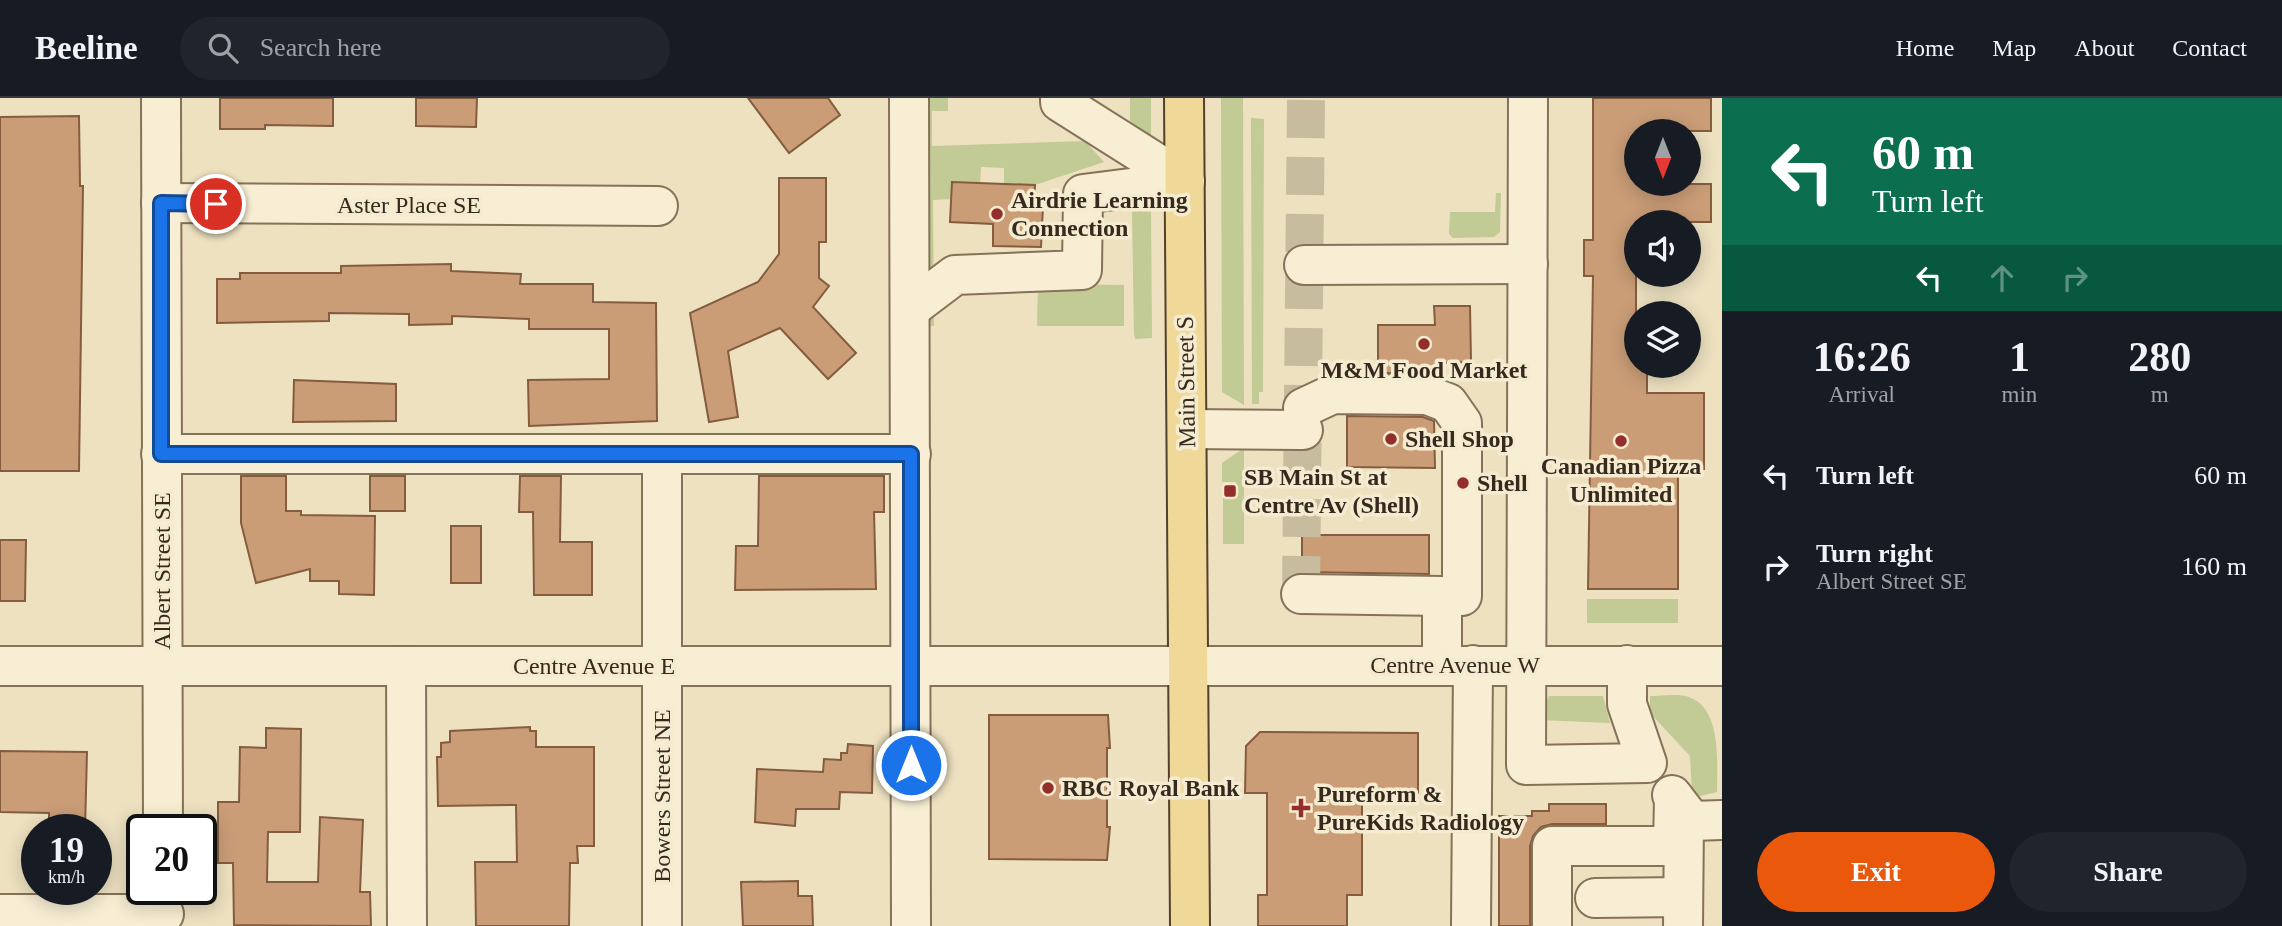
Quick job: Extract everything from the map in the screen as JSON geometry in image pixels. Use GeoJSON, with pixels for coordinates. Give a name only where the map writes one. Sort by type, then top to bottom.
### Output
{"type":"FeatureCollection","features":[{"type":"Feature","properties":{"kind":"main road","name":"Main Street S"},"geometry":{"type":"LineString","coordinates":[[1184,98],[1190,926]]}},
{"type":"Feature","properties":{"kind":"street","name":"Albert Street SE"},"geometry":{"type":"LineString","coordinates":[[161,98],[163,814]]}},
{"type":"Feature","properties":{"kind":"street"},"geometry":{"type":"LineString","coordinates":[[909,98],[911,926]]}},
{"type":"Feature","properties":{"kind":"street"},"geometry":{"type":"LineString","coordinates":[[1060,98],[1060,102],[1185,181]]}},
{"type":"Feature","properties":{"kind":"street"},"geometry":{"type":"LineString","coordinates":[[1528,98],[1526,765],[1647,763]]}},
{"type":"Feature","properties":{"kind":"street"},"geometry":{"type":"LineString","coordinates":[[910,309],[955,275],[1082,270],[1083,194],[1185,181]]}},
{"type":"Feature","properties":{"kind":"street","name":"Aster Place SE"},"geometry":{"type":"LineString","coordinates":[[161,203],[658,206]]}},
{"type":"Feature","properties":{"kind":"street"},"geometry":{"type":"LineString","coordinates":[[1304,265],[1528,264]]}},
{"type":"Feature","properties":{"kind":"street"},"geometry":{"type":"LineString","coordinates":[[1187,429],[1303,419],[1333,394],[1427,395],[1448,403],[1462,423],[1462,596],[1301,594]]}},
{"type":"Feature","properties":{"kind":"street"},"geometry":{"type":"LineString","coordinates":[[161,454],[911,454]]}},
{"type":"Feature","properties":{"kind":"street","name":"Bowers Street NE"},"geometry":{"type":"LineString","coordinates":[[662,454],[662,926]]}},
{"type":"Feature","properties":{"kind":"street"},"geometry":{"type":"LineString","coordinates":[[1442,596],[1458,665],[1471,926]]}},
{"type":"Feature","properties":{"kind":"street"},"geometry":{"type":"LineString","coordinates":[[1627,665],[1627,704],[1647,763],[1692,821],[1722,820]]}},
{"type":"Feature","properties":{"kind":"street","name":"Centre Avenue E"},"geometry":{"type":"LineString","coordinates":[[0,666],[1189,666]]}},
{"type":"Feature","properties":{"kind":"street"},"geometry":{"type":"LineString","coordinates":[[406,666],[407,926]]}},
{"type":"Feature","properties":{"kind":"street","name":"Centre Avenue W"},"geometry":{"type":"LineString","coordinates":[[1189,666],[1722,666]]}},
{"type":"Feature","properties":{"kind":"street"},"geometry":{"type":"LineString","coordinates":[[1595,898],[1683,912],[1679,804]]}},
{"type":"Feature","properties":{"kind":"street"},"geometry":{"type":"LineString","coordinates":[[1552,926],[1552,846],[1673,846],[1679,804]]}},
{"type":"Feature","properties":{"kind":"street"},"geometry":{"type":"LineString","coordinates":[[0,914],[164,910]]}},
{"type":"Feature","properties":{"kind":"green space"},"geometry":{"type":"Polygon","coordinates":[[[923,98],[948,98],[948,111],[932,111],[932,146],[1085,141],[1104,162],[1035,185],[1004,184],[1004,168],[981,167],[980,184],[952,183],[951,199],[933,200],[934,326],[924,326],[923,98]]]}},
{"type":"Feature","properties":{"kind":"green space"},"geometry":{"type":"Polygon","coordinates":[[[1130,98],[1151,98],[1151,136],[1130,121],[1130,98]]]}},
{"type":"Feature","properties":{"kind":"green space"},"geometry":{"type":"Polygon","coordinates":[[[1221,98],[1243,98],[1244,405],[1222,392],[1221,98]]]}},
{"type":"Feature","properties":{"kind":"green space"},"geometry":{"type":"Polygon","coordinates":[[[1251,118],[1264,119],[1263,392],[1259,392],[1259,404],[1252,404],[1251,118]]]}},
{"type":"Feature","properties":{"kind":"green space"},"geometry":{"type":"Polygon","coordinates":[[[1496,193],[1501,193],[1500,232],[1494,237],[1453,238],[1449,234],[1450,212],[1495,212],[1496,193]]]}},
{"type":"Feature","properties":{"kind":"green space"},"geometry":{"type":"Polygon","coordinates":[[[1132,210],[1151,211],[1152,338],[1135,339],[1134,334],[1132,210]]]}},
{"type":"Feature","properties":{"kind":"green space"},"geometry":{"type":"Polygon","coordinates":[[[1038,284],[1124,285],[1124,326],[1037,326],[1038,284]]]}},
{"type":"Feature","properties":{"kind":"green space"},"geometry":{"type":"Polygon","coordinates":[[[1244,448],[1244,544],[1223,544],[1223,497],[1235,497],[1236,482],[1222,482],[1222,463],[1244,448]]]}},
{"type":"Feature","properties":{"kind":"green space"},"geometry":{"type":"Polygon","coordinates":[[[1587,599],[1678,599],[1678,623],[1587,623],[1587,599]]]}},
{"type":"Feature","properties":{"kind":"green space"},"geometry":{"type":"Polygon","coordinates":[[[1549,696],[1603,696],[1610,723],[1539,720],[1549,696]]]}},
{"type":"Feature","properties":{"kind":"green space"},"geometry":{"type":"Polygon","coordinates":[[[1650,696],[1689,697],[1700,703],[1707,713],[1712,724],[1717,752],[1717,792],[1700,796],[1692,793],[1690,756],[1650,713],[1650,696]]]}},
{"type":"Feature","properties":{"kind":"building"},"geometry":{"type":"Polygon","coordinates":[[[220,98],[333,98],[333,126],[265,125],[265,129],[220,129],[220,98]]]}},
{"type":"Feature","properties":{"kind":"building"},"geometry":{"type":"Polygon","coordinates":[[[416,98],[477,98],[476,127],[416,126],[416,98]]]}},
{"type":"Feature","properties":{"kind":"building"},"geometry":{"type":"Polygon","coordinates":[[[748,98],[828,98],[840,115],[789,153],[748,98]]]}},
{"type":"Feature","properties":{"kind":"building"},"geometry":{"type":"Polygon","coordinates":[[[1593,98],[1711,98],[1711,131],[1701,131],[1701,119],[1624,119],[1624,196],[1701,196],[1701,184],[1711,184],[1711,222],[1701,222],[1701,210],[1624,210],[1624,287],[1636,287],[1636,301],[1624,301],[1624,378],[1647,378],[1647,393],[1704,393],[1704,469],[1678,469],[1678,589],[1588,589],[1593,276],[1584,276],[1584,240],[1593,240],[1593,98]]]}},
{"type":"Feature","properties":{"kind":"building"},"geometry":{"type":"Polygon","coordinates":[[[79,116],[80,186],[83,186],[79,471],[0,471],[0,117],[79,116]]]}},
{"type":"Feature","properties":{"kind":"building"},"geometry":{"type":"Polygon","coordinates":[[[779,178],[826,178],[826,242],[819,242],[819,278],[829,286],[813,307],[856,353],[828,379],[780,328],[728,351],[738,417],[709,422],[690,313],[758,282],[779,254],[779,178]]]}},
{"type":"Feature","properties":{"kind":"building","name":"Airdrie Learning Connection"},"geometry":{"type":"Polygon","coordinates":[[[952,182],[1035,185],[1034,206],[1043,206],[1041,247],[993,246],[993,224],[950,222],[952,182]]]}},
{"type":"Feature","properties":{"kind":"building"},"geometry":{"type":"Polygon","coordinates":[[[451,264],[451,271],[521,274],[520,284],[593,284],[593,302],[656,303],[657,421],[529,426],[528,380],[609,379],[609,329],[529,329],[529,319],[452,316],[452,324],[409,325],[409,314],[329,313],[329,321],[217,323],[217,279],[240,279],[240,273],[341,273],[341,266],[451,264]]]}},
{"type":"Feature","properties":{"kind":"building","name":"M&M Food Market"},"geometry":{"type":"Polygon","coordinates":[[[1434,306],[1470,306],[1471,362],[1441,363],[1441,377],[1427,373],[1378,373],[1378,325],[1435,325],[1434,306]]]}},
{"type":"Feature","properties":{"kind":"building"},"geometry":{"type":"Polygon","coordinates":[[[294,380],[396,384],[396,421],[293,422],[294,380]]]}},
{"type":"Feature","properties":{"kind":"building","name":"Shell Shop"},"geometry":{"type":"Polygon","coordinates":[[[1347,416],[1423,417],[1434,421],[1435,468],[1347,467],[1347,416]]]}},
{"type":"Feature","properties":{"kind":"building"},"geometry":{"type":"Polygon","coordinates":[[[241,476],[286,476],[286,511],[301,511],[301,515],[375,516],[374,595],[339,594],[339,581],[310,581],[310,569],[256,583],[241,523],[241,476]]]}},
{"type":"Feature","properties":{"kind":"building"},"geometry":{"type":"Polygon","coordinates":[[[370,476],[405,476],[405,511],[370,511],[370,476]]]}},
{"type":"Feature","properties":{"kind":"building"},"geometry":{"type":"Polygon","coordinates":[[[520,476],[561,476],[560,542],[592,542],[592,595],[534,595],[533,512],[519,512],[520,476]]]}},
{"type":"Feature","properties":{"kind":"building"},"geometry":{"type":"Polygon","coordinates":[[[759,476],[884,476],[884,512],[874,512],[876,589],[735,590],[736,546],[758,546],[759,476]]]}},
{"type":"Feature","properties":{"kind":"building"},"geometry":{"type":"Polygon","coordinates":[[[451,526],[481,526],[481,583],[451,583],[451,526]]]}},
{"type":"Feature","properties":{"kind":"building"},"geometry":{"type":"Polygon","coordinates":[[[1302,535],[1429,535],[1429,574],[1302,572],[1302,535]]]}},
{"type":"Feature","properties":{"kind":"building"},"geometry":{"type":"Polygon","coordinates":[[[0,540],[26,540],[25,601],[0,601],[0,540]]]}},
{"type":"Feature","properties":{"kind":"building","name":"RBC Royal Bank"},"geometry":{"type":"Polygon","coordinates":[[[989,715],[1108,715],[1110,748],[1107,748],[1107,827],[1110,827],[1107,860],[989,859],[989,715]]]}},
{"type":"Feature","properties":{"kind":"building"},"geometry":{"type":"Polygon","coordinates":[[[530,727],[530,731],[536,731],[536,747],[594,747],[594,846],[577,846],[578,863],[570,863],[569,926],[476,926],[475,862],[517,862],[516,805],[438,806],[437,757],[441,757],[441,743],[450,742],[450,731],[530,727]]]}},
{"type":"Feature","properties":{"kind":"building"},"geometry":{"type":"Polygon","coordinates":[[[266,728],[301,729],[300,832],[268,832],[267,882],[318,882],[320,817],[363,820],[360,892],[370,892],[371,926],[234,925],[233,863],[218,863],[218,802],[239,802],[240,747],[266,748],[266,728]]]}},
{"type":"Feature","properties":{"kind":"building"},"geometry":{"type":"Polygon","coordinates":[[[1260,732],[1418,733],[1418,793],[1362,793],[1362,895],[1347,895],[1347,926],[1258,926],[1258,895],[1267,895],[1267,793],[1245,793],[1246,746],[1260,732]]]}},
{"type":"Feature","properties":{"kind":"building"},"geometry":{"type":"Polygon","coordinates":[[[848,744],[873,746],[872,793],[840,792],[839,809],[796,809],[795,826],[755,822],[757,769],[823,772],[824,759],[841,760],[841,753],[847,753],[848,744]]]}},
{"type":"Feature","properties":{"kind":"building"},"geometry":{"type":"Polygon","coordinates":[[[0,751],[87,752],[85,814],[0,812],[0,751]]]}},
{"type":"Feature","properties":{"kind":"building"},"geometry":{"type":"Polygon","coordinates":[[[1549,804],[1606,804],[1606,824],[1552,824],[1541,827],[1533,836],[1530,846],[1530,926],[1499,926],[1499,816],[1532,816],[1532,811],[1549,811],[1549,804]]]}},
{"type":"Feature","properties":{"kind":"building"},"geometry":{"type":"Polygon","coordinates":[[[798,881],[798,896],[812,896],[813,926],[743,926],[741,882],[798,881]]]}},
{"type":"Feature","properties":{"kind":"tunnel"},"geometry":{"type":"LineString","coordinates":[[1301,594],[1306,98]]}},
{"type":"Feature","properties":{"kind":"place","name":"Airdrie Learning Connection"},"geometry":{"type":"Point","coordinates":[997,214]}},
{"type":"Feature","properties":{"kind":"place","name":"M&M Food Market"},"geometry":{"type":"Point","coordinates":[1424,344]}},
{"type":"Feature","properties":{"kind":"place","name":"Shell Shop"},"geometry":{"type":"Point","coordinates":[1391,439]}},
{"type":"Feature","properties":{"kind":"place","name":"Canadian Pizza Unlimited"},"geometry":{"type":"Point","coordinates":[1621,441]}},
{"type":"Feature","properties":{"kind":"place","name":"Shell"},"geometry":{"type":"Point","coordinates":[1463,483]}},
{"type":"Feature","properties":{"kind":"place","name":"SB Main St at Centre Av (Shell)"},"geometry":{"type":"Point","coordinates":[1230,491]}},
{"type":"Feature","properties":{"kind":"place","name":"RBC Royal Bank"},"geometry":{"type":"Point","coordinates":[1048,788]}},
{"type":"Feature","properties":{"kind":"place","name":"Pureform & PureKids Radiology"},"geometry":{"type":"Point","coordinates":[1301,808]}},
{"type":"Feature","properties":{"kind":"route"},"geometry":{"type":"LineString","coordinates":[[216,204],[161,203],[161,454],[911,454],[911,765]]}}]}
